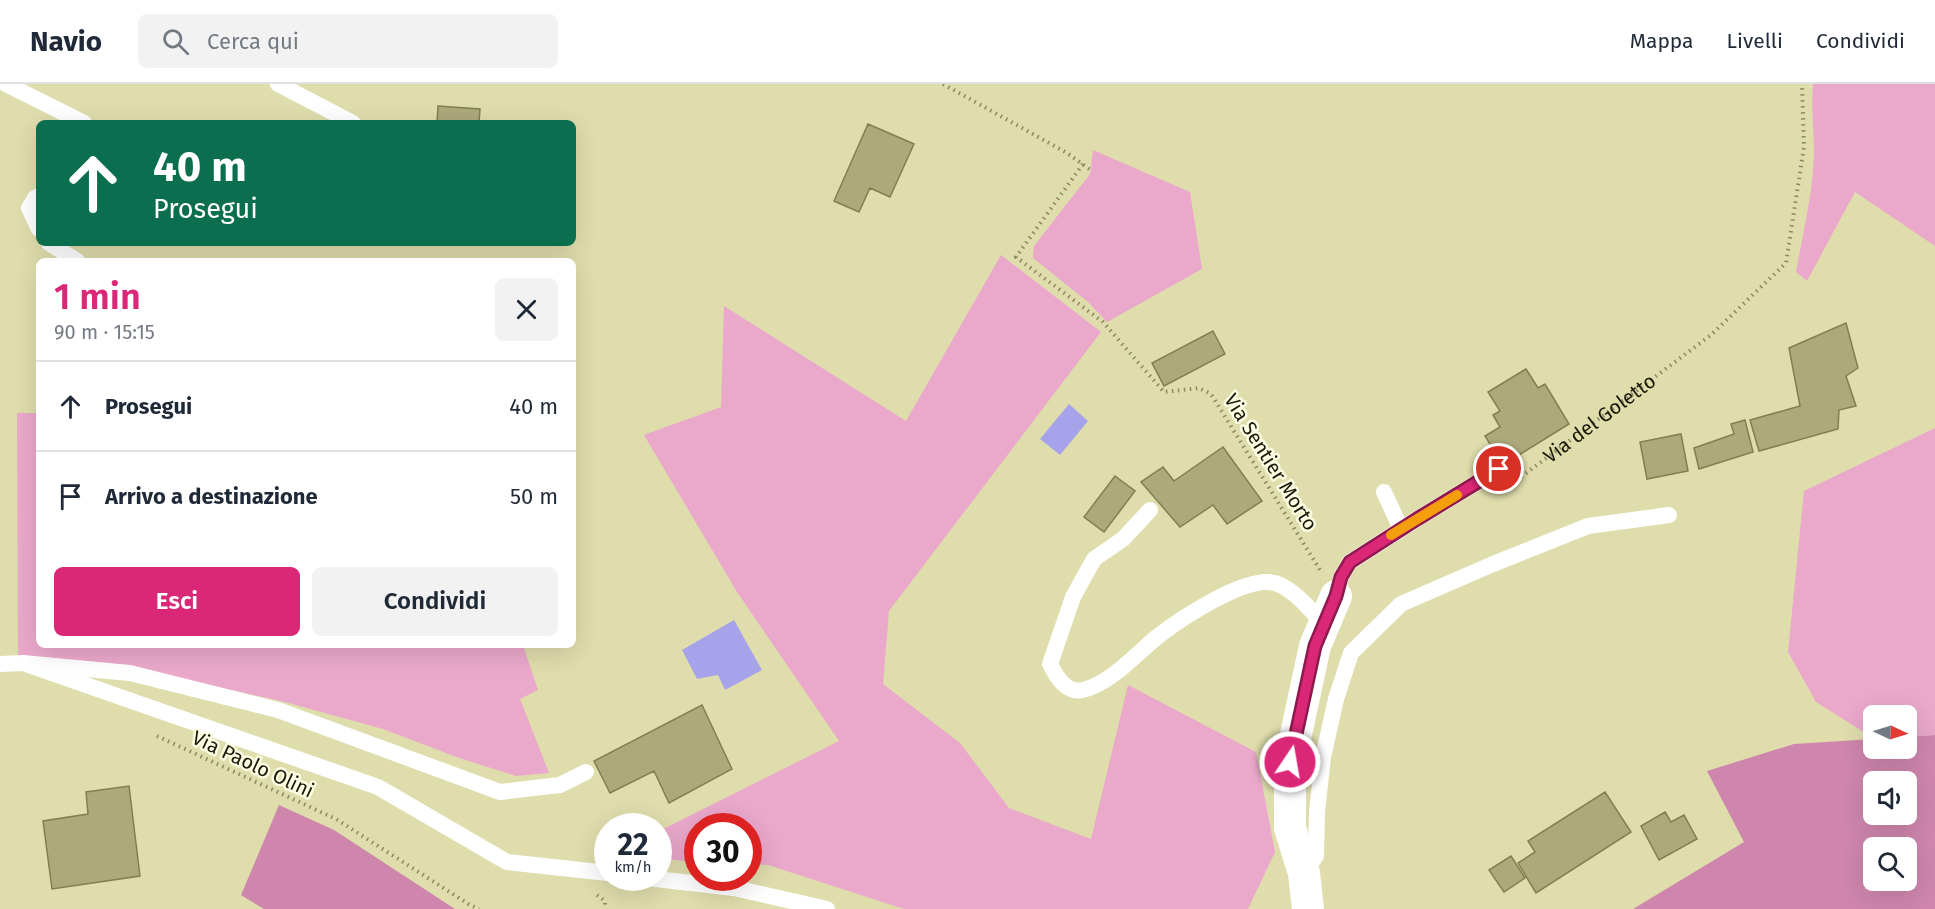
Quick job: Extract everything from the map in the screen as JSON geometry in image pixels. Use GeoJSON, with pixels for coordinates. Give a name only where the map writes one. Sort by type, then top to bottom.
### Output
{"type":"FeatureCollection","features":[{"type":"Feature","properties":{"kind":"street"},"geometry":{"type":"LineString","coordinates":[[1308,909],[1304,873],[1290,828],[1290,762],[1315,646],[1336,596]]}},
{"type":"Feature","properties":{"kind":"lane"},"geometry":{"type":"LineString","coordinates":[[6,84],[78,120]]}},
{"type":"Feature","properties":{"kind":"lane"},"geometry":{"type":"LineString","coordinates":[[278,84],[347,120]]}},
{"type":"Feature","properties":{"kind":"lane"},"geometry":{"type":"LineString","coordinates":[[36,200],[29,208],[36,223]]}},
{"type":"Feature","properties":{"kind":"lane"},"geometry":{"type":"LineString","coordinates":[[54,246],[72,258]]}},
{"type":"Feature","properties":{"kind":"lane"},"geometry":{"type":"LineString","coordinates":[[1336,596],[1341,577],[1350,562],[1499,469]]}},
{"type":"Feature","properties":{"kind":"lane"},"geometry":{"type":"LineString","coordinates":[[1384,492],[1401,529]]}},
{"type":"Feature","properties":{"kind":"lane"},"geometry":{"type":"LineString","coordinates":[[1150,510],[1123,539],[1094,559],[1073,597],[1050,664],[1058,680],[1068,687],[1081,691],[1106,680],[1158,636],[1185,618],[1228,593],[1254,583],[1275,583],[1301,599],[1323,625]]}},
{"type":"Feature","properties":{"kind":"lane"},"geometry":{"type":"LineString","coordinates":[[1304,873],[1316,856],[1317,811],[1323,757],[1336,699],[1350,653],[1401,604],[1492,564],[1588,526],[1669,515]]}},
{"type":"Feature","properties":{"kind":"lane"},"geometry":{"type":"LineString","coordinates":[[0,664],[22,663],[130,673],[278,710],[500,792],[560,785],[586,772]]}},
{"type":"Feature","properties":{"kind":"lane"},"geometry":{"type":"LineString","coordinates":[[22,663],[378,787],[507,862],[594,871]]}},
{"type":"Feature","properties":{"kind":"lane"},"geometry":{"type":"LineString","coordinates":[[672,881],[734,888],[827,909]]}},
{"type":"Feature","properties":{"kind":"path"},"geometry":{"type":"LineString","coordinates":[[943,84],[1067,153],[1092,171]]}},
{"type":"Feature","properties":{"kind":"path","name":"Via del Goletto"},"geometry":{"type":"LineString","coordinates":[[1519,479],[1711,335],[1786,263],[1804,147],[1802,84]]}},
{"type":"Feature","properties":{"kind":"path","name":"Via Sentier Morto"},"geometry":{"type":"LineString","coordinates":[[1083,164],[1016,257],[1103,322],[1164,392],[1199,388],[1211,394],[1336,596]]}},
{"type":"Feature","properties":{"kind":"path","name":"Via Paolo Olini"},"geometry":{"type":"LineString","coordinates":[[152,734],[336,819],[480,909]]}},
{"type":"Feature","properties":{"kind":"shaded area"},"geometry":{"type":"Polygon","coordinates":[[[1813,84],[1935,84],[1935,246],[1855,192],[1807,281],[1796,272],[1812,183],[1813,84]]]}},
{"type":"Feature","properties":{"kind":"shaded area"},"geometry":{"type":"Polygon","coordinates":[[[1093,150],[1190,192],[1202,269],[1107,322],[1088,302],[1033,258],[1034,246],[1090,174],[1093,150]]]}},
{"type":"Feature","properties":{"kind":"shaded area"},"geometry":{"type":"Polygon","coordinates":[[[1001,255],[1101,332],[889,611],[883,684],[960,743],[1009,808],[1091,839],[1128,685],[1256,752],[1275,852],[1248,909],[904,909],[762,865],[762,813],[695,813],[839,741],[737,592],[644,435],[721,407],[724,306],[906,421],[1001,255]]]}},
{"type":"Feature","properties":{"kind":"shaded area"},"geometry":{"type":"Polygon","coordinates":[[[1069,404],[1088,421],[1060,455],[1040,439],[1069,404]]]}},
{"type":"Feature","properties":{"kind":"shaded area"},"geometry":{"type":"Polygon","coordinates":[[[17,413],[36,413],[36,648],[524,648],[538,690],[520,699],[549,773],[516,776],[459,758],[383,729],[285,702],[139,669],[18,656],[17,413]]]}},
{"type":"Feature","properties":{"kind":"shaded area"},"geometry":{"type":"Polygon","coordinates":[[[1935,428],[1935,735],[1917,736],[1917,705],[1863,705],[1863,732],[1816,702],[1788,652],[1804,491],[1935,428]]]}},
{"type":"Feature","properties":{"kind":"shaded area"},"geometry":{"type":"Polygon","coordinates":[[[734,620],[762,670],[725,690],[718,675],[697,679],[682,650],[734,620]]]}},
{"type":"Feature","properties":{"kind":"shaded area"},"geometry":{"type":"Polygon","coordinates":[[[1935,735],[1935,909],[1633,909],[1744,842],[1707,771],[1794,744],[1863,740],[1863,759],[1917,759],[1917,736],[1935,735]]]}},
{"type":"Feature","properties":{"kind":"shaded area"},"geometry":{"type":"Polygon","coordinates":[[[279,805],[334,830],[455,909],[264,909],[241,895],[279,805]]]}},
{"type":"Feature","properties":{"kind":"shaded area"},"geometry":{"type":"Polygon","coordinates":[[[684,818],[684,861],[672,859],[672,824],[684,818]]]}},
{"type":"Feature","properties":{"kind":"building"},"geometry":{"type":"Polygon","coordinates":[[[438,106],[480,109],[479,120],[437,120],[438,106]]]}},
{"type":"Feature","properties":{"kind":"building"},"geometry":{"type":"Polygon","coordinates":[[[868,124],[914,144],[890,197],[870,188],[859,212],[834,201],[868,124]]]}},
{"type":"Feature","properties":{"kind":"building"},"geometry":{"type":"Polygon","coordinates":[[[1846,323],[1858,368],[1846,376],[1856,406],[1839,410],[1838,429],[1759,451],[1750,420],[1800,406],[1789,348],[1846,323]]]}},
{"type":"Feature","properties":{"kind":"building"},"geometry":{"type":"Polygon","coordinates":[[[1213,331],[1225,354],[1164,386],[1152,363],[1213,331]]]}},
{"type":"Feature","properties":{"kind":"building"},"geometry":{"type":"Polygon","coordinates":[[[1526,369],[1538,388],[1545,384],[1569,424],[1503,465],[1485,436],[1500,427],[1493,415],[1500,411],[1488,392],[1526,369]]]}},
{"type":"Feature","properties":{"kind":"building"},"geometry":{"type":"Polygon","coordinates":[[[1745,420],[1753,452],[1699,469],[1694,448],[1734,434],[1731,424],[1745,420]]]}},
{"type":"Feature","properties":{"kind":"building"},"geometry":{"type":"Polygon","coordinates":[[[1681,434],[1688,471],[1647,479],[1640,442],[1681,434]]]}},
{"type":"Feature","properties":{"kind":"building"},"geometry":{"type":"Polygon","coordinates":[[[1223,447],[1262,501],[1227,524],[1213,505],[1180,527],[1141,482],[1163,467],[1174,481],[1223,447]]]}},
{"type":"Feature","properties":{"kind":"building"},"geometry":{"type":"Polygon","coordinates":[[[1115,476],[1135,491],[1104,532],[1084,517],[1115,476]]]}},
{"type":"Feature","properties":{"kind":"building"},"geometry":{"type":"Polygon","coordinates":[[[702,705],[732,769],[669,803],[654,771],[610,793],[594,761],[702,705]]]}},
{"type":"Feature","properties":{"kind":"building"},"geometry":{"type":"Polygon","coordinates":[[[129,786],[140,876],[52,889],[43,821],[88,814],[86,792],[129,786]]]}},
{"type":"Feature","properties":{"kind":"building"},"geometry":{"type":"Polygon","coordinates":[[[1605,792],[1631,832],[1536,893],[1518,863],[1535,852],[1528,841],[1605,792]]]}},
{"type":"Feature","properties":{"kind":"building"},"geometry":{"type":"Polygon","coordinates":[[[1665,812],[1671,822],[1684,815],[1697,839],[1659,860],[1641,826],[1665,812]]]}},
{"type":"Feature","properties":{"kind":"building"},"geometry":{"type":"Polygon","coordinates":[[[1511,856],[1525,878],[1504,892],[1489,870],[1511,856]]]}},
{"type":"Feature","properties":{"kind":"slow traffic"},"geometry":{"type":"LineString","coordinates":[[1391,535],[1457,495]]}},
{"type":"Feature","properties":{"kind":"route"},"geometry":{"type":"LineString","coordinates":[[1290,762],[1315,646],[1336,596],[1341,577],[1350,562],[1499,469]]}}]}
